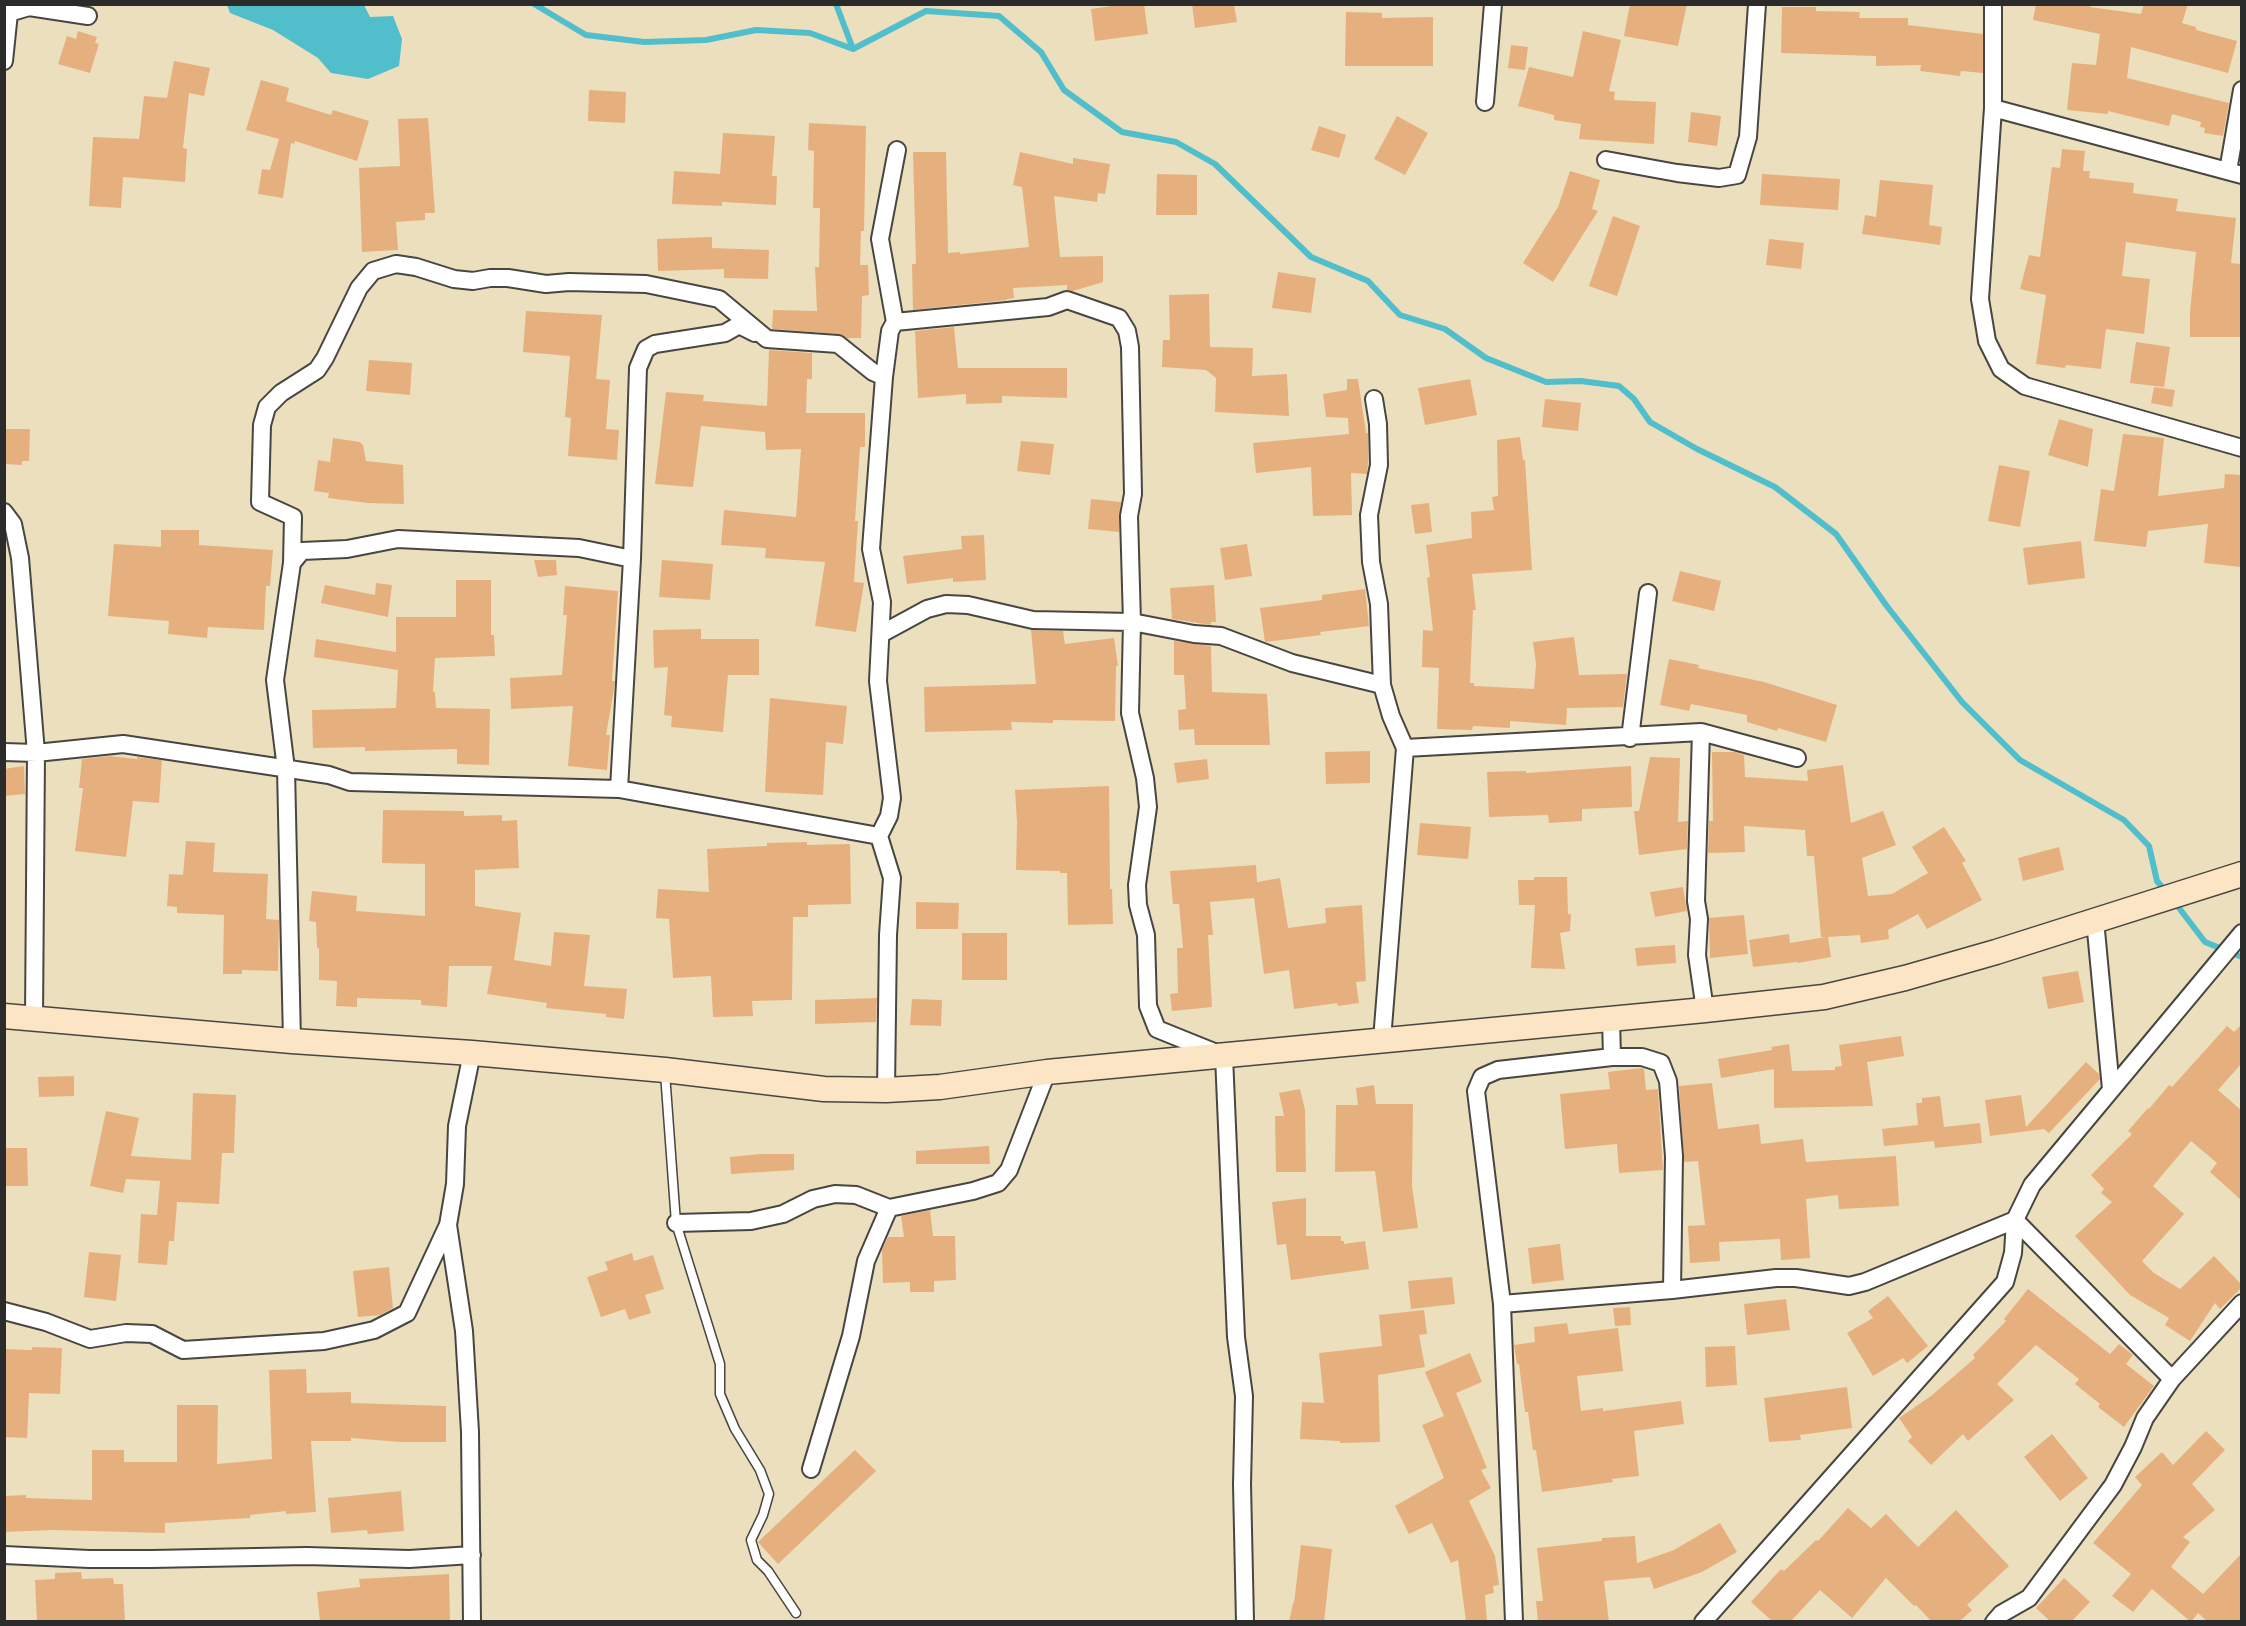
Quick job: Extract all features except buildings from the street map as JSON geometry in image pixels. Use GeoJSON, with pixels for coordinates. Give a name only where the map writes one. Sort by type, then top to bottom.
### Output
{"type":"FeatureCollection","features":[{"type":"Feature","properties":{"kind":"main road"},"geometry":{"type":"LineString","coordinates":[[4,1016],[665,1070],[824,1089],[886,1090],[940,1087],[1047,1072],[1824,997],[1905,978],[1996,952],[2241,874]]}},
{"type":"Feature","properties":{"kind":"street"},"geometry":{"type":"LineString","coordinates":[[1485,102],[1493,4]]}},
{"type":"Feature","properties":{"kind":"street"},"geometry":{"type":"LineString","coordinates":[[1606,160],[1688,175],[1719,178],[1737,175],[1748,137],[1757,4]]}},
{"type":"Feature","properties":{"kind":"street"},"geometry":{"type":"LineString","coordinates":[[1993,4],[1993,108],[1980,299],[1987,341],[2001,369],[2025,386],[2241,448]]}},
{"type":"Feature","properties":{"kind":"street"},"geometry":{"type":"LineString","coordinates":[[4,61],[9,13],[28,7],[88,16]]}},
{"type":"Feature","properties":{"kind":"street"},"geometry":{"type":"LineString","coordinates":[[1993,108],[2235,173],[2241,90]]}},
{"type":"Feature","properties":{"kind":"street"},"geometry":{"type":"LineString","coordinates":[[886,1090],[888,935],[892,878],[879,836],[889,816],[892,798],[878,681],[882,602],[871,549],[884,377],[890,331],[895,322],[880,239],[897,150]]}},
{"type":"Feature","properties":{"kind":"street"},"geometry":{"type":"LineString","coordinates":[[292,1041],[286,769],[275,680],[292,563],[293,517],[260,502],[262,425],[267,407],[281,393],[316,370],[321,364],[359,288],[373,271],[396,264],[416,267],[454,279],[473,281],[508,278],[546,284],[569,282],[646,284],[719,299],[767,339]]}},
{"type":"Feature","properties":{"kind":"street"},"geometry":{"type":"LineString","coordinates":[[895,322],[1048,307],[1067,300],[1119,318],[1126,331],[1130,347],[1133,494],[1129,516],[1132,622],[1130,712],[1145,778],[1148,807],[1137,885],[1138,905],[1146,935],[1148,1006],[1157,1029],[1224,1056],[1236,1337],[1244,1396],[1242,1484],[1245,1622]]}},
{"type":"Feature","properties":{"kind":"street"},"geometry":{"type":"LineString","coordinates":[[619,789],[632,559],[638,368],[646,349],[655,344],[725,333],[739,325],[767,339],[838,344],[873,372],[884,377]]}},
{"type":"Feature","properties":{"kind":"street"},"geometry":{"type":"LineString","coordinates":[[1374,399],[1378,424],[1379,465],[1369,515],[1371,562],[1379,604],[1382,686],[1390,716],[1405,748],[1382,1040]]}},
{"type":"Feature","properties":{"kind":"street"},"geometry":{"type":"LineString","coordinates":[[4,512],[13,524],[20,558],[36,753],[34,1018]]}},
{"type":"Feature","properties":{"kind":"street"},"geometry":{"type":"LineString","coordinates":[[292,563],[302,551],[347,549],[398,539],[579,548],[632,559]]}},
{"type":"Feature","properties":{"kind":"street"},"geometry":{"type":"LineString","coordinates":[[1630,738],[1648,593]]}},
{"type":"Feature","properties":{"kind":"street"},"geometry":{"type":"LineString","coordinates":[[881,634],[927,609],[946,604],[968,605],[1032,620],[1132,622],[1194,634],[1221,636],[1292,663],[1382,686]]}},
{"type":"Feature","properties":{"kind":"street"},"geometry":{"type":"LineString","coordinates":[[1405,748],[1630,738],[1701,732],[1797,758]]}},
{"type":"Feature","properties":{"kind":"street"},"geometry":{"type":"LineString","coordinates":[[1701,732],[1696,901],[1699,919],[1697,955],[1705,1010]]}},
{"type":"Feature","properties":{"kind":"street"},"geometry":{"type":"LineString","coordinates":[[4,752],[36,753],[123,744],[329,775],[350,782],[619,789],[879,836]]}},
{"type":"Feature","properties":{"kind":"street"},"geometry":{"type":"LineString","coordinates":[[2096,920],[2111,1089]]}},
{"type":"Feature","properties":{"kind":"street"},"geometry":{"type":"LineString","coordinates":[[1702,1622],[2005,1282],[2013,1253],[2015,1220],[2032,1185],[2241,933]]}},
{"type":"Feature","properties":{"kind":"street"},"geometry":{"type":"LineString","coordinates":[[1611,1019],[1612,1057]]}},
{"type":"Feature","properties":{"kind":"street"},"geometry":{"type":"LineString","coordinates":[[4,1311],[46,1322],[90,1339],[126,1333],[152,1334],[183,1350],[324,1341],[374,1330],[407,1313],[448,1225],[455,1184],[457,1126],[472,1053]]}},
{"type":"Feature","properties":{"kind":"street"},"geometry":{"type":"LineString","coordinates":[[1514,1622],[1502,1304],[1476,1091],[1482,1077],[1498,1070],[1612,1057],[1642,1057],[1661,1063],[1668,1081],[1674,1156],[1672,1290]]}},
{"type":"Feature","properties":{"kind":"street"},"geometry":{"type":"LineString","coordinates":[[676,1223],[751,1221],[783,1214],[813,1198],[835,1194],[856,1195],[889,1208],[973,1191],[998,1183],[1009,1170],[1047,1072]]}},
{"type":"Feature","properties":{"kind":"street"},"geometry":{"type":"LineString","coordinates":[[811,1469],[851,1336],[867,1261],[889,1208]]}},
{"type":"Feature","properties":{"kind":"street"},"geometry":{"type":"LineString","coordinates":[[1502,1304],[1672,1290],[1776,1278],[1796,1278],[1849,1286],[1865,1282],[2015,1220]]}},
{"type":"Feature","properties":{"kind":"street"},"geometry":{"type":"LineString","coordinates":[[2015,1220],[2172,1379]]}},
{"type":"Feature","properties":{"kind":"street"},"geometry":{"type":"LineString","coordinates":[[448,1225],[464,1331],[470,1432],[472,1622]]}},
{"type":"Feature","properties":{"kind":"street"},"geometry":{"type":"LineString","coordinates":[[2002,1619],[2029,1598],[2113,1485],[2145,1418],[2172,1379],[2241,1303]]}},
{"type":"Feature","properties":{"kind":"street"},"geometry":{"type":"LineString","coordinates":[[4,1555],[89,1559],[307,1556],[409,1559],[472,1555]]}},
{"type":"Feature","properties":{"kind":"lane"},"geometry":{"type":"LineString","coordinates":[[665,1070],[676,1223],[720,1364],[720,1394],[735,1429],[760,1470],[769,1494],[763,1515],[751,1540],[757,1560],[768,1571],[796,1613]]}},
{"type":"Feature","properties":{"kind":"water"},"geometry":{"type":"Polygon","coordinates":[[[227,5],[364,5],[370,17],[393,16],[402,39],[399,66],[368,79],[331,73],[318,58],[273,30],[230,13],[227,5]]]}},
{"type":"Feature","properties":{"kind":"waterway"},"geometry":{"type":"LineString","coordinates":[[534,4],[586,35],[644,42],[706,40],[756,30],[810,33],[853,49],[926,11],[999,16],[1041,52],[1064,90],[1122,132],[1176,142],[1215,164],[1311,257],[1368,281],[1400,315],[1445,329],[1486,358],[1546,382],[1581,381],[1619,386],[1634,399],[1650,422],[1697,449],[1775,487],[1836,534],[1886,605],[1962,702],[2020,760],[2124,820],[2149,846],[2157,881],[2166,892]]}},
{"type":"Feature","properties":{"kind":"waterway"},"geometry":{"type":"LineString","coordinates":[[836,4],[853,49]]}},
{"type":"Feature","properties":{"kind":"waterway"},"geometry":{"type":"LineString","coordinates":[[2173,900],[2205,942],[2242,957]]}}]}
